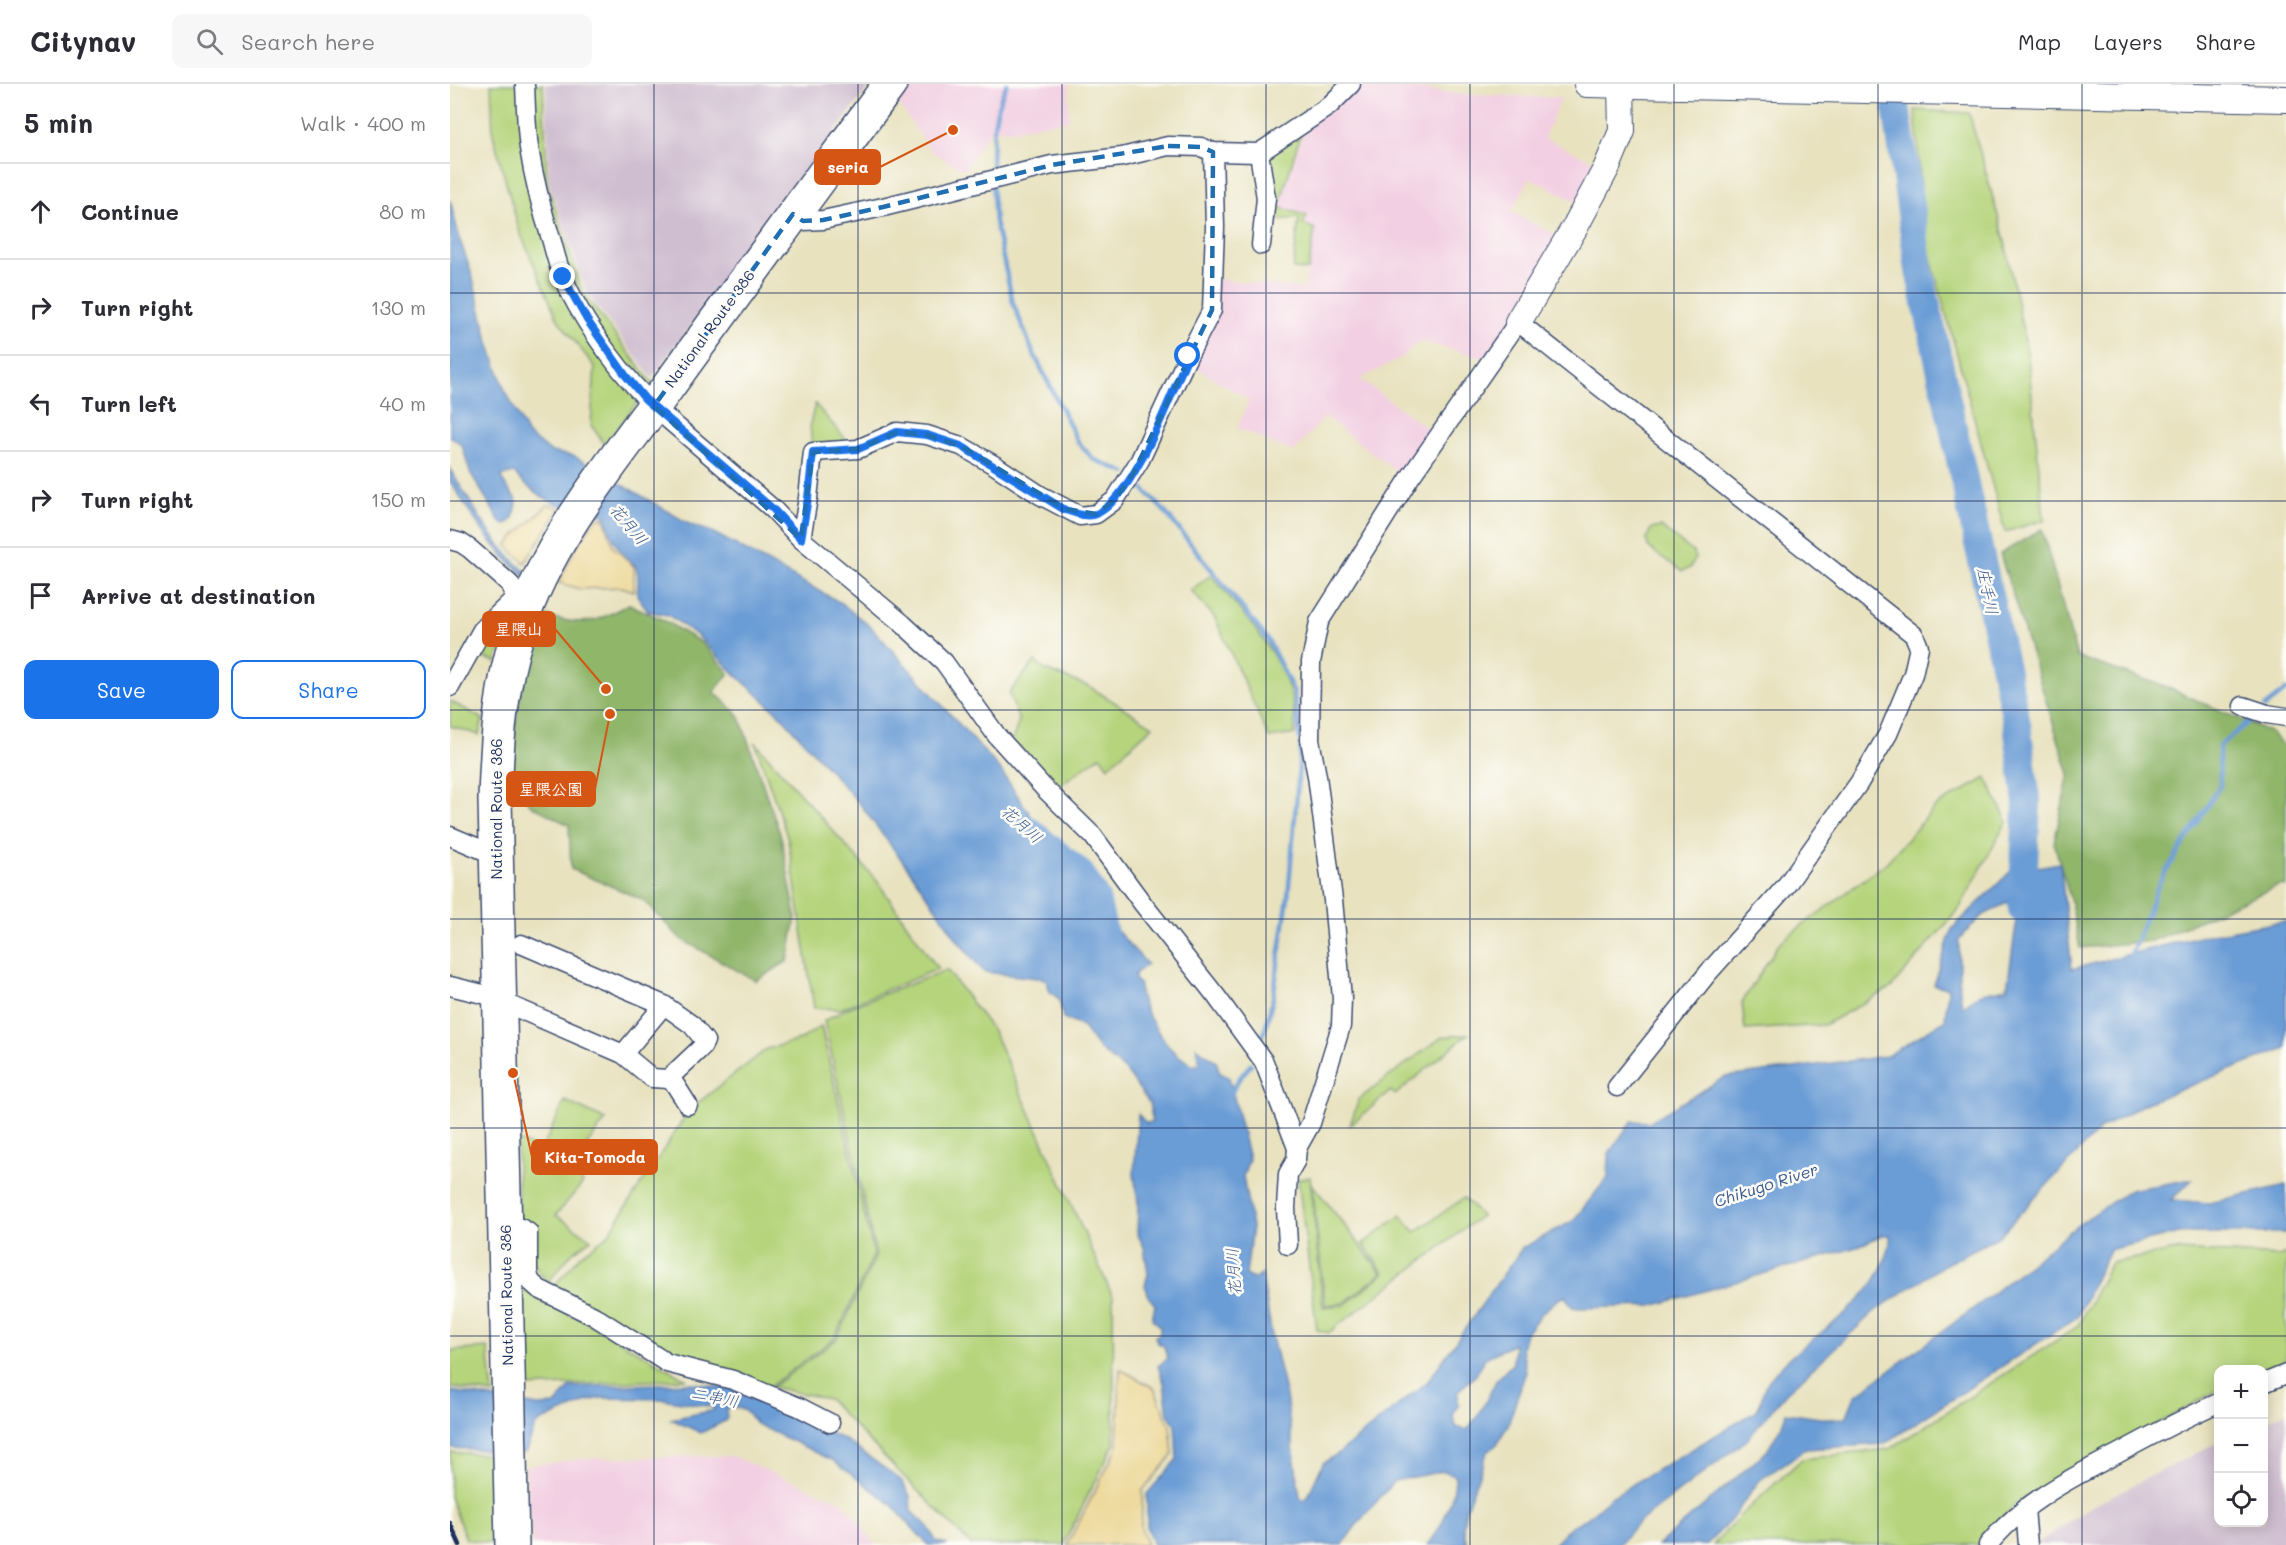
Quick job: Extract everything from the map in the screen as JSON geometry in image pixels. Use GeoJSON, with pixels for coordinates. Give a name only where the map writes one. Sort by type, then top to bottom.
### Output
{"type":"FeatureCollection","features":[{"type":"Feature","properties":{"kind":"highway","name":"National Route 386"},"geometry":{"type":"LineString","coordinates":[[512,1545],[495,799],[498,726],[523,600],[588,498],[890,84]]}},
{"type":"Feature","properties":{"kind":"street"},"geometry":{"type":"LineString","coordinates":[[525,84],[529,146],[534,178],[563,277],[587,320],[645,399],[650,412],[773,509],[801,539],[903,624],[944,662],[997,736],[1093,837],[1216,996],[1264,1062],[1298,1148]]}},
{"type":"Feature","properties":{"kind":"street"},"geometry":{"type":"LineString","coordinates":[[793,214],[802,221],[823,220],[1052,165],[1122,157],[1168,146],[1201,147],[1212,152],[1259,153],[1329,106],[1351,84]]}},
{"type":"Feature","properties":{"kind":"street"},"geometry":{"type":"LineString","coordinates":[[1587,84],[2167,90],[2286,99]]}},
{"type":"Feature","properties":{"kind":"street"},"geometry":{"type":"LineString","coordinates":[[1288,1245],[1286,1208],[1288,1174],[1311,1123],[1341,1026],[1342,998],[1333,900],[1317,776],[1310,740],[1311,662],[1319,622],[1411,476],[1518,322],[1575,227],[1607,167],[1622,131],[1621,85]]}},
{"type":"Feature","properties":{"kind":"street"},"geometry":{"type":"LineString","coordinates":[[801,539],[813,452],[858,449],[897,432],[927,435],[961,446],[1040,495],[1080,516],[1096,514],[1115,500],[1131,477],[1212,310],[1215,227],[1212,152]]}},
{"type":"Feature","properties":{"kind":"street"},"geometry":{"type":"LineString","coordinates":[[1259,153],[1266,198],[1261,245]]}},
{"type":"Feature","properties":{"kind":"street"},"geometry":{"type":"LineString","coordinates":[[1518,322],[1914,635],[1919,647],[1913,674],[1888,734],[1859,783],[1785,887],[1708,973],[1617,1088]]}},
{"type":"Feature","properties":{"kind":"street"},"geometry":{"type":"LineString","coordinates":[[450,540],[470,549],[510,584],[523,600],[482,630],[450,687]]}},
{"type":"Feature","properties":{"kind":"street"},"geometry":{"type":"LineString","coordinates":[[2243,706],[2267,714],[2286,717]]}},
{"type":"Feature","properties":{"kind":"street"},"geometry":{"type":"LineString","coordinates":[[450,836],[483,850],[496,852]]}},
{"type":"Feature","properties":{"kind":"street"},"geometry":{"type":"LineString","coordinates":[[520,944],[664,1005],[692,1025],[705,1041],[702,1047],[668,1079]]}},
{"type":"Feature","properties":{"kind":"street"},"geometry":{"type":"LineString","coordinates":[[450,986],[479,992],[500,1000],[623,1054],[652,1078],[668,1079],[682,1092],[688,1105]]}},
{"type":"Feature","properties":{"kind":"street"},"geometry":{"type":"LineString","coordinates":[[623,1054],[664,1005]]}},
{"type":"Feature","properties":{"kind":"street"},"geometry":{"type":"LineString","coordinates":[[505,1228],[521,1228],[528,1232],[528,1274],[531,1282],[539,1289],[594,1316],[667,1363],[733,1380],[799,1407],[830,1423]]}},
{"type":"Feature","properties":{"kind":"street"},"geometry":{"type":"LineString","coordinates":[[2268,1381],[2286,1374]]}},
{"type":"Feature","properties":{"kind":"street"},"geometry":{"type":"LineString","coordinates":[[1988,1545],[2025,1508],[2054,1487],[2214,1405]]}},
{"type":"Feature","properties":{"kind":"street"},"geometry":{"type":"LineString","coordinates":[[2025,1508],[2028,1545]]}},
{"type":"Feature","properties":{"kind":"highlighted area"},"geometry":{"type":"Polygon","coordinates":[[[1168,146],[1201,147],[1213,152],[1212,310],[1133,474],[1115,500],[1096,514],[1065,509],[961,446],[927,435],[897,432],[858,449],[813,452],[801,539],[654,406],[793,214],[803,221],[823,220],[1052,165],[1168,146]]]}},
{"type":"Feature","properties":{"kind":"shaded area"},"geometry":{"type":"Polygon","coordinates":[[[546,84],[871,84],[652,378],[587,293],[549,184],[546,84]]]}},
{"type":"Feature","properties":{"kind":"shaded area"},"geometry":{"type":"Polygon","coordinates":[[[906,84],[1069,84],[1069,120],[1011,130],[991,129],[964,170],[932,152],[895,99],[906,84]]]}},
{"type":"Feature","properties":{"kind":"shaded area"},"geometry":{"type":"Polygon","coordinates":[[[1356,84],[1383,84],[1459,94],[1561,98],[1544,138],[1602,165],[1581,204],[1530,178],[1511,212],[1562,238],[1488,359],[1419,341],[1401,358],[1360,379],[1435,434],[1405,478],[1325,417],[1293,452],[1237,428],[1249,400],[1190,364],[1218,279],[1304,289],[1316,228],[1304,223],[1308,215],[1280,206],[1304,130],[1356,84]]]}},
{"type":"Feature","properties":{"kind":"shaded area"},"geometry":{"type":"Polygon","coordinates":[[[2286,1412],[2286,1545],[2035,1545],[2092,1506],[2214,1444],[2214,1527],[2268,1527],[2268,1420],[2286,1412]]]}},
{"type":"Feature","properties":{"kind":"shaded area"},"geometry":{"type":"Polygon","coordinates":[[[732,1456],[843,1502],[876,1545],[533,1545],[525,1466],[589,1458],[732,1456]]]}},
{"type":"Feature","properties":{"kind":"green space"},"geometry":{"type":"Polygon","coordinates":[[[491,84],[543,84],[547,184],[583,293],[652,383],[605,445],[591,425],[595,367],[558,320],[519,230],[493,135],[491,84]]]}},
{"type":"Feature","properties":{"kind":"green space"},"geometry":{"type":"Polygon","coordinates":[[[1915,110],[1969,113],[2004,237],[2028,356],[2044,520],[2005,532],[1925,236],[1915,110]]]}},
{"type":"Feature","properties":{"kind":"green space"},"geometry":{"type":"Polygon","coordinates":[[[1301,132],[1279,207],[1307,216],[1303,224],[1315,229],[1308,270],[1293,269],[1299,218],[1275,220],[1267,152],[1301,132]]]}},
{"type":"Feature","properties":{"kind":"green space"},"geometry":{"type":"Polygon","coordinates":[[[815,404],[850,444],[812,447],[810,424],[815,404]]]}},
{"type":"Feature","properties":{"kind":"green space"},"geometry":{"type":"Polygon","coordinates":[[[1661,527],[1693,552],[1696,557],[1690,568],[1682,571],[1648,546],[1646,539],[1651,529],[1661,527]]]}},
{"type":"Feature","properties":{"kind":"green space"},"geometry":{"type":"Polygon","coordinates":[[[2042,529],[2077,657],[2164,686],[2270,732],[2286,748],[2286,886],[2280,885],[2152,941],[2080,948],[2070,898],[2054,843],[2069,774],[2000,554],[2042,529]]]}},
{"type":"Feature","properties":{"kind":"green space"},"geometry":{"type":"Polygon","coordinates":[[[1211,575],[1256,630],[1276,660],[1291,697],[1295,734],[1269,738],[1215,618],[1191,590],[1211,575]]]}},
{"type":"Feature","properties":{"kind":"green space"},"geometry":{"type":"Polygon","coordinates":[[[629,604],[665,621],[702,643],[729,673],[714,692],[739,715],[781,837],[796,917],[788,961],[756,981],[681,939],[643,900],[571,869],[569,825],[532,806],[512,784],[513,740],[526,658],[546,616],[570,621],[589,621],[629,604]]]}},
{"type":"Feature","properties":{"kind":"green space"},"geometry":{"type":"Polygon","coordinates":[[[512,610],[496,662],[474,654],[491,627],[512,610]]]}},
{"type":"Feature","properties":{"kind":"green space"},"geometry":{"type":"Polygon","coordinates":[[[1035,661],[1045,670],[1090,687],[1153,726],[1108,767],[1100,756],[1057,787],[1012,741],[1019,721],[1009,693],[1035,661]]]}},
{"type":"Feature","properties":{"kind":"green space"},"geometry":{"type":"Polygon","coordinates":[[[450,701],[483,719],[479,735],[450,726],[450,701]]]}},
{"type":"Feature","properties":{"kind":"green space"},"geometry":{"type":"Polygon","coordinates":[[[755,742],[877,881],[938,969],[840,1009],[814,1008],[788,839],[755,742]]]}},
{"type":"Feature","properties":{"kind":"green space"},"geometry":{"type":"Polygon","coordinates":[[[1986,778],[2007,821],[1959,909],[1891,988],[1824,1025],[1745,1030],[1742,1002],[1780,942],[1886,863],[1936,806],[1986,778]]]}},
{"type":"Feature","properties":{"kind":"green space"},"geometry":{"type":"Polygon","coordinates":[[[947,970],[993,1031],[1113,1297],[1114,1444],[1063,1545],[971,1545],[828,1399],[772,1387],[836,1340],[876,1255],[824,1021],[845,1009],[947,970]]]}},
{"type":"Feature","properties":{"kind":"green space"},"geometry":{"type":"Polygon","coordinates":[[[821,1026],[874,1255],[834,1339],[769,1387],[663,1354],[553,1287],[581,1255],[608,1235],[690,1109],[767,1049],[800,1040],[821,1026]]]}},
{"type":"Feature","properties":{"kind":"green space"},"geometry":{"type":"Polygon","coordinates":[[[1468,1034],[1395,1095],[1391,1091],[1350,1125],[1359,1099],[1442,1037],[1468,1034]]]}},
{"type":"Feature","properties":{"kind":"green space"},"geometry":{"type":"Polygon","coordinates":[[[565,1101],[606,1120],[569,1168],[583,1183],[556,1215],[591,1239],[572,1253],[548,1282],[537,1268],[523,1234],[518,1196],[517,1140],[541,1151],[565,1101]]]}},
{"type":"Feature","properties":{"kind":"green space"},"geometry":{"type":"Polygon","coordinates":[[[1310,1177],[1323,1307],[1344,1305],[1384,1273],[1363,1244],[1401,1215],[1415,1232],[1464,1198],[1481,1216],[1328,1333],[1317,1330],[1298,1179],[1310,1177]]]}},
{"type":"Feature","properties":{"kind":"green space"},"geometry":{"type":"Polygon","coordinates":[[[1312,1184],[1382,1273],[1344,1303],[1325,1305],[1312,1184]]]}},
{"type":"Feature","properties":{"kind":"green space"},"geometry":{"type":"Polygon","coordinates":[[[2177,1250],[2279,1256],[2286,1253],[2286,1362],[2268,1369],[2268,1365],[2214,1365],[2214,1392],[2016,1503],[1977,1545],[1713,1545],[1742,1514],[1802,1459],[1890,1449],[2077,1327],[2111,1263],[2177,1250]]]}},
{"type":"Feature","properties":{"kind":"green space"},"geometry":{"type":"Polygon","coordinates":[[[522,1285],[686,1379],[527,1387],[522,1285]]]}},
{"type":"Feature","properties":{"kind":"green space"},"geometry":{"type":"Polygon","coordinates":[[[488,1348],[493,1394],[450,1387],[450,1351],[488,1348]]]}},
{"type":"Feature","properties":{"kind":"green space"},"geometry":{"type":"Polygon","coordinates":[[[450,1452],[495,1455],[494,1544],[466,1539],[450,1497],[450,1452]]]}},
{"type":"Feature","properties":{"kind":"sand"},"geometry":{"type":"Polygon","coordinates":[[[548,505],[560,508],[525,563],[507,546],[548,505]]]}},
{"type":"Feature","properties":{"kind":"sand"},"geometry":{"type":"Polygon","coordinates":[[[597,518],[604,518],[613,546],[634,567],[634,591],[621,587],[580,589],[559,583],[576,547],[597,518]]]}},
{"type":"Feature","properties":{"kind":"sand"},"geometry":{"type":"Polygon","coordinates":[[[1120,1369],[1154,1388],[1170,1426],[1173,1454],[1143,1490],[1141,1528],[1147,1545],[1067,1545],[1117,1448],[1120,1369]]]}},
{"type":"Feature","properties":{"kind":"water","name":"Chikugo River"},"geometry":{"type":"Polygon","coordinates":[[[450,200],[487,336],[504,388],[528,435],[551,452],[574,456],[691,525],[712,532],[841,603],[871,627],[999,768],[1083,893],[1147,964],[1135,974],[1135,980],[1140,985],[1142,1002],[1146,1011],[1169,1046],[1193,1066],[1200,1063],[1196,1047],[1216,1061],[1220,1073],[1229,1077],[1249,1159],[1243,1176],[1252,1227],[1246,1275],[1253,1279],[1262,1274],[1272,1337],[1286,1396],[1300,1497],[1303,1500],[1308,1496],[1323,1463],[1339,1453],[1428,1381],[1522,1248],[1573,1221],[1608,1177],[1609,1153],[1632,1121],[1649,1122],[1725,1077],[1887,1056],[1945,1020],[1948,988],[1934,985],[1952,929],[2010,872],[2060,863],[2072,969],[2196,937],[2286,921],[2286,1048],[2144,1104],[2100,1129],[1998,1237],[1944,1265],[1875,1311],[1785,1394],[1747,1440],[1638,1523],[1618,1545],[1553,1545],[1571,1526],[1586,1519],[1611,1497],[1755,1412],[1760,1405],[1767,1384],[1779,1368],[1843,1316],[1868,1289],[1886,1257],[1890,1246],[1890,1235],[1882,1235],[1857,1247],[1652,1306],[1579,1308],[1572,1307],[1565,1296],[1557,1300],[1541,1314],[1526,1333],[1522,1348],[1526,1371],[1508,1425],[1497,1444],[1487,1453],[1466,1509],[1463,1526],[1467,1545],[1428,1545],[1443,1521],[1453,1493],[1455,1475],[1444,1471],[1394,1481],[1343,1545],[1153,1545],[1147,1528],[1147,1494],[1177,1459],[1175,1424],[1168,1414],[1164,1383],[1158,1366],[1167,1359],[1164,1346],[1158,1343],[1155,1337],[1160,1333],[1160,1326],[1152,1319],[1155,1305],[1145,1285],[1148,1274],[1144,1247],[1137,1233],[1138,1202],[1134,1174],[1138,1114],[1146,1123],[1152,1122],[1150,1104],[1126,1071],[1099,1049],[1083,1027],[1063,1018],[1059,999],[1050,992],[1046,979],[984,972],[958,941],[913,875],[859,803],[781,716],[698,636],[668,615],[648,611],[637,595],[636,568],[615,542],[605,515],[566,507],[544,498],[514,473],[502,476],[503,482],[517,501],[512,518],[505,525],[500,522],[470,472],[462,445],[450,436],[450,200]],[[2014,899],[1982,916],[1959,939],[1959,981],[1962,1007],[1982,993],[2007,988],[2016,925],[2014,899]],[[1514,1344],[1485,1358],[1476,1375],[1458,1391],[1458,1406],[1453,1415],[1456,1427],[1467,1430],[1479,1414],[1496,1381],[1513,1363],[1514,1344]]]}},
{"type":"Feature","properties":{"kind":"water"},"geometry":{"type":"Polygon","coordinates":[[[450,469],[493,536],[525,571],[524,575],[492,543],[475,519],[450,481],[450,469]]]}},
{"type":"Feature","properties":{"kind":"water"},"geometry":{"type":"Polygon","coordinates":[[[2193,1179],[2171,1200],[2209,1203],[2286,1185],[2286,1233],[2179,1233],[2109,1250],[2077,1317],[1884,1444],[1806,1449],[1760,1480],[1730,1521],[1706,1545],[1658,1545],[1767,1451],[1786,1413],[1827,1419],[1846,1418],[1855,1396],[1982,1302],[2079,1224],[2130,1190],[2193,1179]]]}},
{"type":"Feature","properties":{"kind":"water","name":"二串川"},"geometry":{"type":"Polygon","coordinates":[[[692,1383],[729,1388],[845,1440],[901,1480],[910,1496],[911,1511],[927,1525],[936,1541],[948,1545],[928,1545],[891,1504],[834,1461],[756,1424],[747,1413],[736,1408],[726,1408],[725,1421],[701,1433],[671,1419],[714,1410],[713,1407],[663,1399],[601,1398],[588,1401],[535,1426],[526,1452],[450,1448],[450,1391],[538,1406],[555,1405],[570,1387],[692,1383]]]}},
{"type":"Feature","properties":{"kind":"waterway"},"geometry":{"type":"LineString","coordinates":[[992,175],[996,117],[1007,84]]}},
{"type":"Feature","properties":{"kind":"waterway","name":"庄手川"},"geometry":{"type":"LineString","coordinates":[[1893,84],[1919,270],[2017,724],[2027,803],[2022,909]]}},
{"type":"Feature","properties":{"kind":"waterway"},"geometry":{"type":"LineString","coordinates":[[992,183],[995,222],[1013,303],[1032,350],[1078,442],[1093,459],[1126,473]]}},
{"type":"Feature","properties":{"kind":"waterway"},"geometry":{"type":"LineString","coordinates":[[1133,478],[1166,513],[1268,640],[1294,692],[1301,745],[1288,897],[1273,998],[1259,1045]]}},
{"type":"Feature","properties":{"kind":"waterway"},"geometry":{"type":"LineString","coordinates":[[2265,707],[2286,690]]}},
{"type":"Feature","properties":{"kind":"waterway"},"geometry":{"type":"LineString","coordinates":[[2130,957],[2160,881],[2220,786],[2219,746],[2257,715]]}},
{"type":"Feature","properties":{"kind":"waterway","name":"花月川"},"geometry":{"type":"LineString","coordinates":[[1027,829],[1081,874],[1096,899],[1107,947]]}},
{"type":"Feature","properties":{"kind":"waterway"},"geometry":{"type":"LineString","coordinates":[[1230,1097],[1236,1083],[1251,1064]]}},
{"type":"Feature","properties":{"kind":"railway"},"geometry":{"type":"LineString","coordinates":[[450,1523],[460,1545]]}},
{"type":"Feature","properties":{"kind":"place","name":"seria"},"geometry":{"type":"Point","coordinates":[953,130]}},
{"type":"Feature","properties":{"kind":"place","name":"星隈山"},"geometry":{"type":"Point","coordinates":[606,689]}},
{"type":"Feature","properties":{"kind":"place","name":"星隈公園"},"geometry":{"type":"Point","coordinates":[610,714]}},
{"type":"Feature","properties":{"kind":"place","name":"Kita-Tomoda"},"geometry":{"type":"Point","coordinates":[513,1073]}},
{"type":"Feature","properties":{"kind":"route"},"geometry":{"type":"LineString","coordinates":[[563,277],[587,320],[645,399],[773,509],[801,539],[813,452],[858,449],[897,432],[927,435],[961,446],[1065,510],[1080,516],[1096,514],[1115,500],[1133,474],[1188,356]]}}]}
